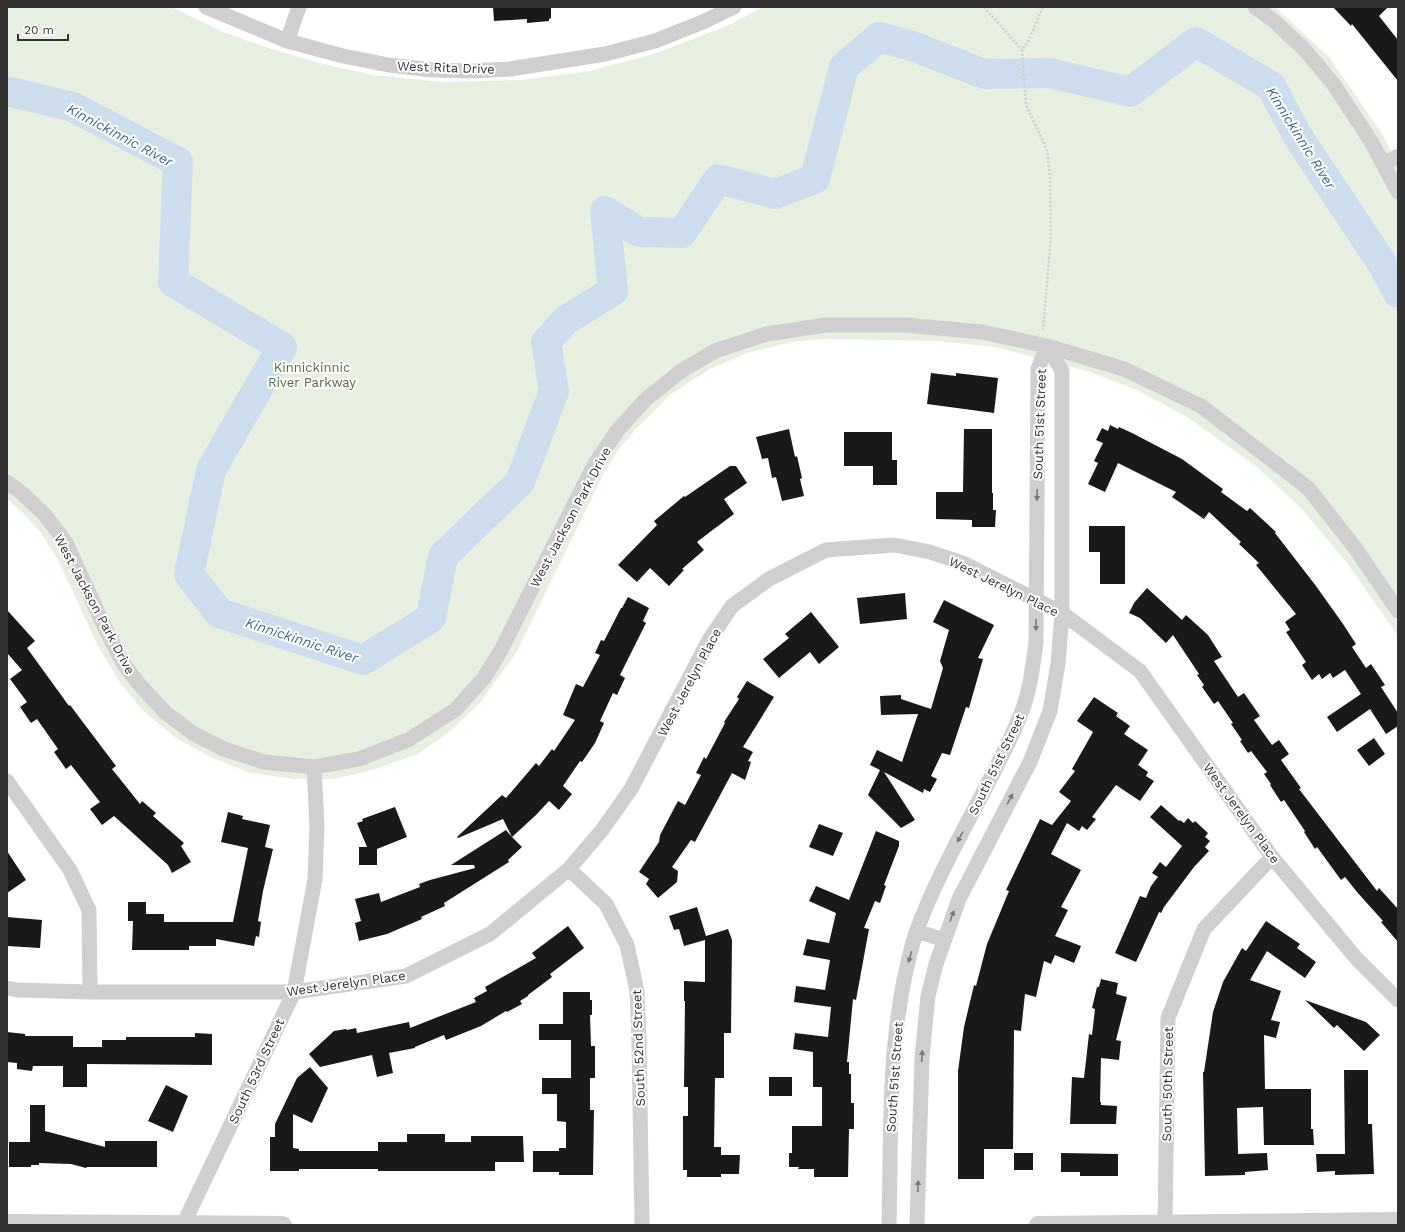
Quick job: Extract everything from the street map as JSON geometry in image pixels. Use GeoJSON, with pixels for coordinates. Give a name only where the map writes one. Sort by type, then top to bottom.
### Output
{"type":"FeatureCollection","features":[{"type":"Feature","properties":{"kind":"street","name":"West Rita Drive"},"geometry":{"type":"LineString","coordinates":[[206,7],[287,41],[343,56],[389,66],[432,70],[471,71],[510,69],[605,54],[655,40],[705,21],[734,7]]}},
{"type":"Feature","properties":{"kind":"street"},"geometry":{"type":"LineString","coordinates":[[287,41],[299,7]]}},
{"type":"Feature","properties":{"kind":"street"},"geometry":{"type":"LineString","coordinates":[[1255,7],[1275,22],[1305,50],[1334,84],[1372,143],[1398,192]]}},
{"type":"Feature","properties":{"kind":"street"},"geometry":{"type":"LineString","coordinates":[[1383,164],[1398,156]]}},
{"type":"Feature","properties":{"kind":"street","name":"West Jackson Park Drive"},"geometry":{"type":"LineString","coordinates":[[7,482],[23,494],[45,515],[66,543],[123,663],[138,683],[166,713],[194,734],[224,749],[264,762],[314,767],[359,759],[408,740],[455,710],[484,678],[501,650],[593,467],[616,431],[646,399],[681,371],[715,351],[766,334],[826,325],[905,325],[982,332],[1047,346],[1124,369],[1201,406],[1308,488],[1356,549],[1398,611]]}},
{"type":"Feature","properties":{"kind":"street","name":"South 51st Street"},"geometry":{"type":"LineString","coordinates":[[889,1225],[891,1110],[896,1028],[908,962],[917,931],[934,887],[1006,750],[1022,711],[1030,684],[1036,642],[1038,369],[1047,346]]}},
{"type":"Feature","properties":{"kind":"street","name":"South 51st Street"},"geometry":{"type":"LineString","coordinates":[[917,1225],[921,1082],[928,996],[944,940],[959,899],[1030,762],[1050,711],[1058,664],[1062,613],[1062,370],[1047,346]]}},
{"type":"Feature","properties":{"kind":"street","name":"West Jerelyn Place"},"geometry":{"type":"LineString","coordinates":[[7,988],[17,990],[90,992],[294,992],[406,976],[490,934],[569,869],[602,830],[631,789],[709,640],[732,606],[769,579],[826,550],[894,545],[930,552],[963,563],[1062,613],[1140,671],[1272,857],[1356,958],[1398,1000]]}},
{"type":"Feature","properties":{"kind":"street","name":"South 53rd Street"},"geometry":{"type":"LineString","coordinates":[[183,1224],[294,992],[315,879],[317,826],[314,767]]}},
{"type":"Feature","properties":{"kind":"street"},"geometry":{"type":"LineString","coordinates":[[7,781],[70,870],[89,910],[90,992]]}},
{"type":"Feature","properties":{"kind":"street","name":"South 50th Street"},"geometry":{"type":"LineString","coordinates":[[1165,1224],[1168,1018],[1204,929],[1272,857]]}},
{"type":"Feature","properties":{"kind":"street","name":"South 52nd Street"},"geometry":{"type":"LineString","coordinates":[[569,869],[606,904],[627,945],[637,991],[642,1225]]}},
{"type":"Feature","properties":{"kind":"street"},"geometry":{"type":"LineString","coordinates":[[917,931],[944,940]]}},
{"type":"Feature","properties":{"kind":"street"},"geometry":{"type":"LineString","coordinates":[[1038,1225],[1398,1222]]}},
{"type":"Feature","properties":{"kind":"street"},"geometry":{"type":"LineString","coordinates":[[7,1223],[283,1225]]}},
{"type":"Feature","properties":{"kind":"path"},"geometry":{"type":"LineString","coordinates":[[984,7],[1022,50],[1026,105],[1048,150],[1051,236],[1042,328],[1047,346]]}},
{"type":"Feature","properties":{"kind":"path"},"geometry":{"type":"LineString","coordinates":[[1022,50],[1028,42],[1043,7]]}},
{"type":"Feature","properties":{"kind":"green space","name":"Kinnickinnic River Parkway"},"geometry":{"type":"Polygon","coordinates":[[[7,7],[171,7],[224,32],[268,48],[319,63],[373,75],[443,82],[522,80],[589,71],[651,55],[727,26],[763,7],[1275,7],[1329,57],[1383,135],[1398,165],[1398,636],[1347,563],[1302,509],[1256,466],[1187,417],[1139,391],[1090,372],[995,347],[937,341],[825,339],[792,342],[748,353],[710,369],[671,394],[636,429],[617,452],[605,471],[516,653],[479,704],[449,732],[418,754],[373,770],[334,779],[294,779],[250,773],[208,756],[176,738],[142,710],[121,684],[99,648],[58,560],[41,533],[24,514],[7,499],[7,7]]]}},
{"type":"Feature","properties":{"kind":"building"},"geometry":{"type":"Polygon","coordinates":[[[493,7],[551,7],[551,18],[549,21],[527,23],[527,19],[494,21],[493,7]]]}},
{"type":"Feature","properties":{"kind":"building"},"geometry":{"type":"Polygon","coordinates":[[[1333,7],[1388,7],[1379,16],[1398,40],[1398,81],[1352,24],[1351,26],[1333,7]]]}},
{"type":"Feature","properties":{"kind":"building"},"geometry":{"type":"Polygon","coordinates":[[[931,373],[956,376],[956,373],[998,378],[994,413],[927,404],[931,373]]]}},
{"type":"Feature","properties":{"kind":"building"},"geometry":{"type":"Polygon","coordinates":[[[1110,425],[1132,433],[1182,459],[1223,489],[1221,492],[1247,511],[1250,508],[1276,532],[1275,533],[1343,624],[1356,644],[1352,647],[1366,668],[1371,664],[1385,685],[1381,687],[1398,713],[1398,726],[1386,734],[1370,709],[1337,732],[1327,717],[1361,694],[1345,670],[1333,678],[1330,673],[1322,679],[1319,674],[1312,680],[1302,665],[1306,662],[1286,632],[1290,630],[1285,622],[1296,614],[1256,565],[1259,563],[1239,544],[1241,542],[1209,512],[1204,519],[1172,497],[1176,492],[1118,463],[1105,492],[1088,484],[1098,463],[1094,461],[1103,443],[1096,440],[1102,428],[1108,431],[1110,425]]]}},
{"type":"Feature","properties":{"kind":"building"},"geometry":{"type":"Polygon","coordinates":[[[789,429],[795,457],[797,456],[802,478],[800,479],[804,496],[782,501],[776,477],[772,478],[768,458],[762,459],[756,437],[789,429]]]}},
{"type":"Feature","properties":{"kind":"building"},"geometry":{"type":"Polygon","coordinates":[[[964,429],[992,429],[992,493],[993,510],[996,510],[995,527],[972,527],[972,520],[936,519],[936,492],[963,492],[964,429]]]}},
{"type":"Feature","properties":{"kind":"building"},"geometry":{"type":"Polygon","coordinates":[[[844,432],[892,432],[892,460],[897,460],[897,485],[873,485],[873,466],[844,466],[844,432]]]}},
{"type":"Feature","properties":{"kind":"building"},"geometry":{"type":"Polygon","coordinates":[[[730,466],[736,466],[747,483],[724,499],[734,514],[697,542],[704,550],[682,569],[684,570],[669,586],[650,568],[637,582],[618,565],[657,525],[654,521],[684,496],[685,497],[730,466]]]}},
{"type":"Feature","properties":{"kind":"building"},"geometry":{"type":"Polygon","coordinates":[[[1089,526],[1125,526],[1125,584],[1100,584],[1100,552],[1089,552],[1089,526]]]}},
{"type":"Feature","properties":{"kind":"building"},"geometry":{"type":"Polygon","coordinates":[[[1147,588],[1182,620],[1186,615],[1208,635],[1222,657],[1214,661],[1238,697],[1244,693],[1260,716],[1254,720],[1272,745],[1279,740],[1289,754],[1281,760],[1301,788],[1299,789],[1377,891],[1379,888],[1398,909],[1398,942],[1381,922],[1383,921],[1345,877],[1341,880],[1317,847],[1315,849],[1284,800],[1281,802],[1270,785],[1271,784],[1264,774],[1267,772],[1251,751],[1248,753],[1240,741],[1242,740],[1231,724],[1233,723],[1218,701],[1214,704],[1202,687],[1204,685],[1197,675],[1199,674],[1173,635],[1166,643],[1140,618],[1129,613],[1134,603],[1147,588]]]}},
{"type":"Feature","properties":{"kind":"building"},"geometry":{"type":"Polygon","coordinates":[[[905,593],[907,619],[860,624],[857,598],[905,593]]]}},
{"type":"Feature","properties":{"kind":"building"},"geometry":{"type":"Polygon","coordinates":[[[628,597],[649,608],[643,621],[646,623],[620,675],[625,678],[617,695],[613,693],[600,721],[604,723],[595,743],[582,762],[580,761],[563,786],[572,794],[559,810],[549,801],[512,837],[503,819],[458,838],[457,837],[502,795],[506,798],[536,763],[539,766],[552,749],[554,751],[575,720],[563,715],[576,684],[583,687],[600,655],[595,653],[601,640],[604,641],[628,597]]]}},
{"type":"Feature","properties":{"kind":"building"},"geometry":{"type":"Polygon","coordinates":[[[944,600],[994,625],[978,658],[983,659],[969,708],[966,707],[950,755],[942,753],[931,776],[937,779],[930,792],[924,789],[923,793],[884,772],[915,820],[901,828],[868,795],[880,770],[870,765],[877,750],[902,762],[918,714],[881,715],[880,696],[901,695],[901,699],[931,709],[943,668],[940,661],[949,630],[933,622],[944,600]]]}},
{"type":"Feature","properties":{"kind":"building"},"geometry":{"type":"Polygon","coordinates":[[[7,610],[35,641],[27,648],[69,706],[70,705],[116,766],[112,769],[140,804],[142,801],[156,813],[153,816],[184,843],[181,846],[191,862],[172,873],[168,865],[114,816],[102,825],[90,809],[100,802],[71,765],[66,769],[54,752],[58,749],[37,719],[31,723],[20,707],[27,702],[10,679],[22,670],[7,653],[7,610]]]}},
{"type":"Feature","properties":{"kind":"building"},"geometry":{"type":"Polygon","coordinates":[[[811,612],[839,647],[819,664],[810,652],[779,678],[763,659],[789,638],[785,634],[811,612]]]}},
{"type":"Feature","properties":{"kind":"building"},"geometry":{"type":"Polygon","coordinates":[[[747,681],[774,697],[743,747],[753,752],[748,761],[751,762],[745,780],[732,773],[695,842],[691,840],[672,867],[678,871],[677,882],[658,898],[646,884],[649,879],[639,872],[659,842],[660,835],[678,801],[685,805],[701,775],[696,773],[704,757],[706,759],[725,723],[724,722],[739,699],[737,697],[747,681]]]}},
{"type":"Feature","properties":{"kind":"building"},"geometry":{"type":"Polygon","coordinates":[[[1094,697],[1118,713],[1116,716],[1130,726],[1124,734],[1148,750],[1138,765],[1148,772],[1146,776],[1154,781],[1140,801],[1116,785],[1092,817],[1096,819],[1087,830],[1082,826],[1079,831],[1067,823],[1051,854],[1081,870],[1061,907],[1068,910],[1055,936],[1081,946],[1074,963],[1055,955],[1051,964],[1044,961],[1036,997],[1025,994],[1021,1031],[1014,1030],[1013,1149],[984,1149],[984,1179],[958,1179],[958,1071],[964,1027],[974,985],[976,986],[987,944],[1009,891],[1006,890],[1040,819],[1052,825],[1071,801],[1059,792],[1075,771],[1072,769],[1093,732],[1077,721],[1094,697]]]}},
{"type":"Feature","properties":{"kind":"building"},"geometry":{"type":"Polygon","coordinates":[[[1374,738],[1385,754],[1369,766],[1357,750],[1374,738]]]}},
{"type":"Feature","properties":{"kind":"building"},"geometry":{"type":"Polygon","coordinates":[[[1161,805],[1179,821],[1180,820],[1184,823],[1188,818],[1193,823],[1195,821],[1208,833],[1205,837],[1210,841],[1205,847],[1209,851],[1194,867],[1161,913],[1159,912],[1136,962],[1115,953],[1140,896],[1146,898],[1151,886],[1158,877],[1152,873],[1160,862],[1166,867],[1182,846],[1150,817],[1161,805]]]}},
{"type":"Feature","properties":{"kind":"building"},"geometry":{"type":"Polygon","coordinates":[[[395,807],[407,837],[377,849],[377,865],[359,865],[359,847],[367,847],[357,823],[363,821],[362,819],[395,807]]]}},
{"type":"Feature","properties":{"kind":"building"},"geometry":{"type":"Polygon","coordinates":[[[228,812],[243,816],[242,819],[270,825],[265,847],[273,849],[263,891],[258,921],[261,922],[259,937],[256,936],[254,946],[216,939],[216,946],[189,946],[189,950],[132,950],[133,921],[128,921],[128,902],[146,902],[146,914],[164,914],[164,922],[233,922],[248,848],[221,842],[228,812]]]}},
{"type":"Feature","properties":{"kind":"building"},"geometry":{"type":"Polygon","coordinates":[[[819,824],[843,833],[833,856],[809,847],[819,824]]]}},
{"type":"Feature","properties":{"kind":"building"},"geometry":{"type":"Polygon","coordinates":[[[506,830],[522,847],[508,860],[509,862],[444,903],[445,906],[421,917],[422,919],[387,934],[359,941],[355,923],[361,921],[355,899],[379,893],[381,902],[420,887],[419,884],[430,880],[475,868],[474,865],[451,865],[506,830]]]}},
{"type":"Feature","properties":{"kind":"building"},"geometry":{"type":"Polygon","coordinates":[[[876,831],[899,841],[899,846],[884,885],[886,886],[880,903],[875,901],[864,928],[869,929],[856,1000],[853,999],[847,1062],[849,1062],[849,1074],[851,1074],[851,1103],[854,1103],[854,1129],[849,1129],[848,1177],[814,1177],[814,1169],[798,1169],[799,1167],[789,1167],[789,1153],[792,1153],[792,1126],[822,1126],[822,1087],[813,1087],[813,1052],[793,1049],[795,1033],[828,1037],[831,1007],[794,1002],[796,986],[825,990],[830,960],[803,955],[807,939],[829,943],[836,913],[809,901],[816,886],[849,900],[876,831]]]}},
{"type":"Feature","properties":{"kind":"building"},"geometry":{"type":"Polygon","coordinates":[[[7,851],[26,880],[7,893],[7,851]]]}},
{"type":"Feature","properties":{"kind":"building"},"geometry":{"type":"Polygon","coordinates":[[[697,907],[706,936],[728,929],[732,940],[731,1033],[724,1033],[724,1078],[715,1078],[714,1147],[721,1147],[721,1155],[740,1155],[739,1174],[721,1174],[721,1177],[687,1177],[687,1170],[683,1170],[683,1116],[688,1116],[688,1087],[684,1087],[684,981],[705,982],[705,940],[684,946],[679,929],[674,930],[669,916],[697,907]]]}},
{"type":"Feature","properties":{"kind":"building"},"geometry":{"type":"Polygon","coordinates":[[[7,917],[42,920],[40,948],[7,946],[7,917]]]}},
{"type":"Feature","properties":{"kind":"building"},"geometry":{"type":"Polygon","coordinates":[[[1266,921],[1300,944],[1297,948],[1316,962],[1305,978],[1267,951],[1250,980],[1281,991],[1271,1020],[1280,1022],[1276,1038],[1264,1035],[1265,1089],[1311,1089],[1311,1129],[1313,1129],[1314,1145],[1264,1145],[1263,1107],[1237,1108],[1238,1154],[1267,1153],[1268,1170],[1245,1172],[1245,1175],[1205,1176],[1203,1072],[1213,1012],[1223,982],[1242,948],[1246,951],[1266,921]]]}},
{"type":"Feature","properties":{"kind":"building"},"geometry":{"type":"Polygon","coordinates":[[[568,926],[584,948],[550,974],[552,977],[520,1001],[522,1004],[507,1012],[506,1011],[481,1026],[446,1040],[444,1035],[415,1048],[389,1053],[393,1073],[377,1077],[372,1055],[320,1067],[309,1054],[334,1031],[356,1028],[357,1033],[409,1022],[410,1028],[476,1002],[474,998],[487,991],[485,987],[536,958],[532,953],[568,926]]]}},
{"type":"Feature","properties":{"kind":"building"},"geometry":{"type":"Polygon","coordinates":[[[1101,979],[1118,983],[1116,994],[1127,997],[1116,1040],[1121,1041],[1119,1060],[1101,1058],[1100,1102],[1101,1105],[1117,1106],[1116,1124],[1070,1124],[1072,1077],[1084,1078],[1089,1034],[1092,1035],[1095,1009],[1092,1008],[1097,987],[1099,987],[1101,979]]]}},
{"type":"Feature","properties":{"kind":"building"},"geometry":{"type":"Polygon","coordinates":[[[563,992],[590,992],[590,1000],[592,1000],[592,1015],[590,1015],[591,1046],[595,1046],[595,1078],[590,1078],[590,1110],[594,1110],[593,1175],[559,1175],[559,1172],[533,1172],[533,1151],[559,1151],[559,1148],[566,1148],[566,1122],[557,1121],[557,1094],[542,1094],[542,1078],[571,1078],[571,1040],[539,1040],[539,1024],[563,1024],[563,992]]]}},
{"type":"Feature","properties":{"kind":"building"},"geometry":{"type":"Polygon","coordinates":[[[1305,1000],[1366,1022],[1380,1035],[1364,1051],[1337,1025],[1334,1028],[1305,1000]]]}},
{"type":"Feature","properties":{"kind":"building"},"geometry":{"type":"Polygon","coordinates":[[[7,1032],[25,1034],[25,1036],[73,1036],[73,1047],[102,1047],[102,1040],[126,1040],[126,1037],[195,1037],[195,1033],[212,1034],[212,1065],[87,1064],[87,1087],[63,1087],[63,1066],[33,1066],[32,1071],[17,1069],[17,1063],[7,1062],[7,1032]]]}},
{"type":"Feature","properties":{"kind":"building"},"geometry":{"type":"Polygon","coordinates":[[[310,1067],[328,1088],[312,1123],[293,1114],[293,1148],[299,1149],[299,1151],[378,1151],[378,1142],[407,1142],[407,1134],[445,1134],[445,1142],[471,1142],[471,1136],[523,1136],[524,1162],[495,1162],[495,1171],[299,1169],[299,1171],[270,1171],[270,1137],[275,1137],[275,1124],[297,1078],[310,1067]]]}},
{"type":"Feature","properties":{"kind":"building"},"geometry":{"type":"Polygon","coordinates":[[[1344,1070],[1368,1070],[1368,1124],[1372,1124],[1374,1174],[1335,1175],[1335,1171],[1317,1172],[1316,1154],[1345,1154],[1344,1070]]]}},
{"type":"Feature","properties":{"kind":"building"},"geometry":{"type":"Polygon","coordinates":[[[769,1077],[792,1077],[792,1096],[769,1096],[769,1077]]]}},
{"type":"Feature","properties":{"kind":"building"},"geometry":{"type":"Polygon","coordinates":[[[166,1085],[188,1096],[173,1132],[148,1121],[166,1085]]]}},
{"type":"Feature","properties":{"kind":"building"},"geometry":{"type":"Polygon","coordinates":[[[30,1105],[45,1105],[45,1131],[105,1147],[105,1141],[157,1141],[157,1167],[86,1168],[71,1164],[39,1163],[39,1165],[31,1165],[31,1167],[9,1167],[9,1142],[30,1142],[30,1105]]]}},
{"type":"Feature","properties":{"kind":"building"},"geometry":{"type":"Polygon","coordinates":[[[1014,1153],[1033,1153],[1033,1170],[1014,1170],[1014,1153]]]}},
{"type":"Feature","properties":{"kind":"building"},"geometry":{"type":"Polygon","coordinates":[[[1061,1153],[1118,1154],[1118,1176],[1080,1176],[1080,1172],[1061,1172],[1061,1153]]]}},
{"type":"Feature","properties":{"kind":"waterway","name":"Kinnickinnic River"},"geometry":{"type":"LineString","coordinates":[[7,91],[73,107],[178,162],[173,282],[282,347],[211,470],[189,574],[219,613],[363,660],[431,618],[443,556],[520,482],[554,391],[546,342],[566,320],[613,291],[605,211],[639,232],[682,233],[718,179],[775,194],[815,179],[844,67],[879,37],[915,47],[984,74],[1050,73],[1130,92],[1196,42],[1271,86],[1297,135],[1383,265],[1398,293]]}}]}
